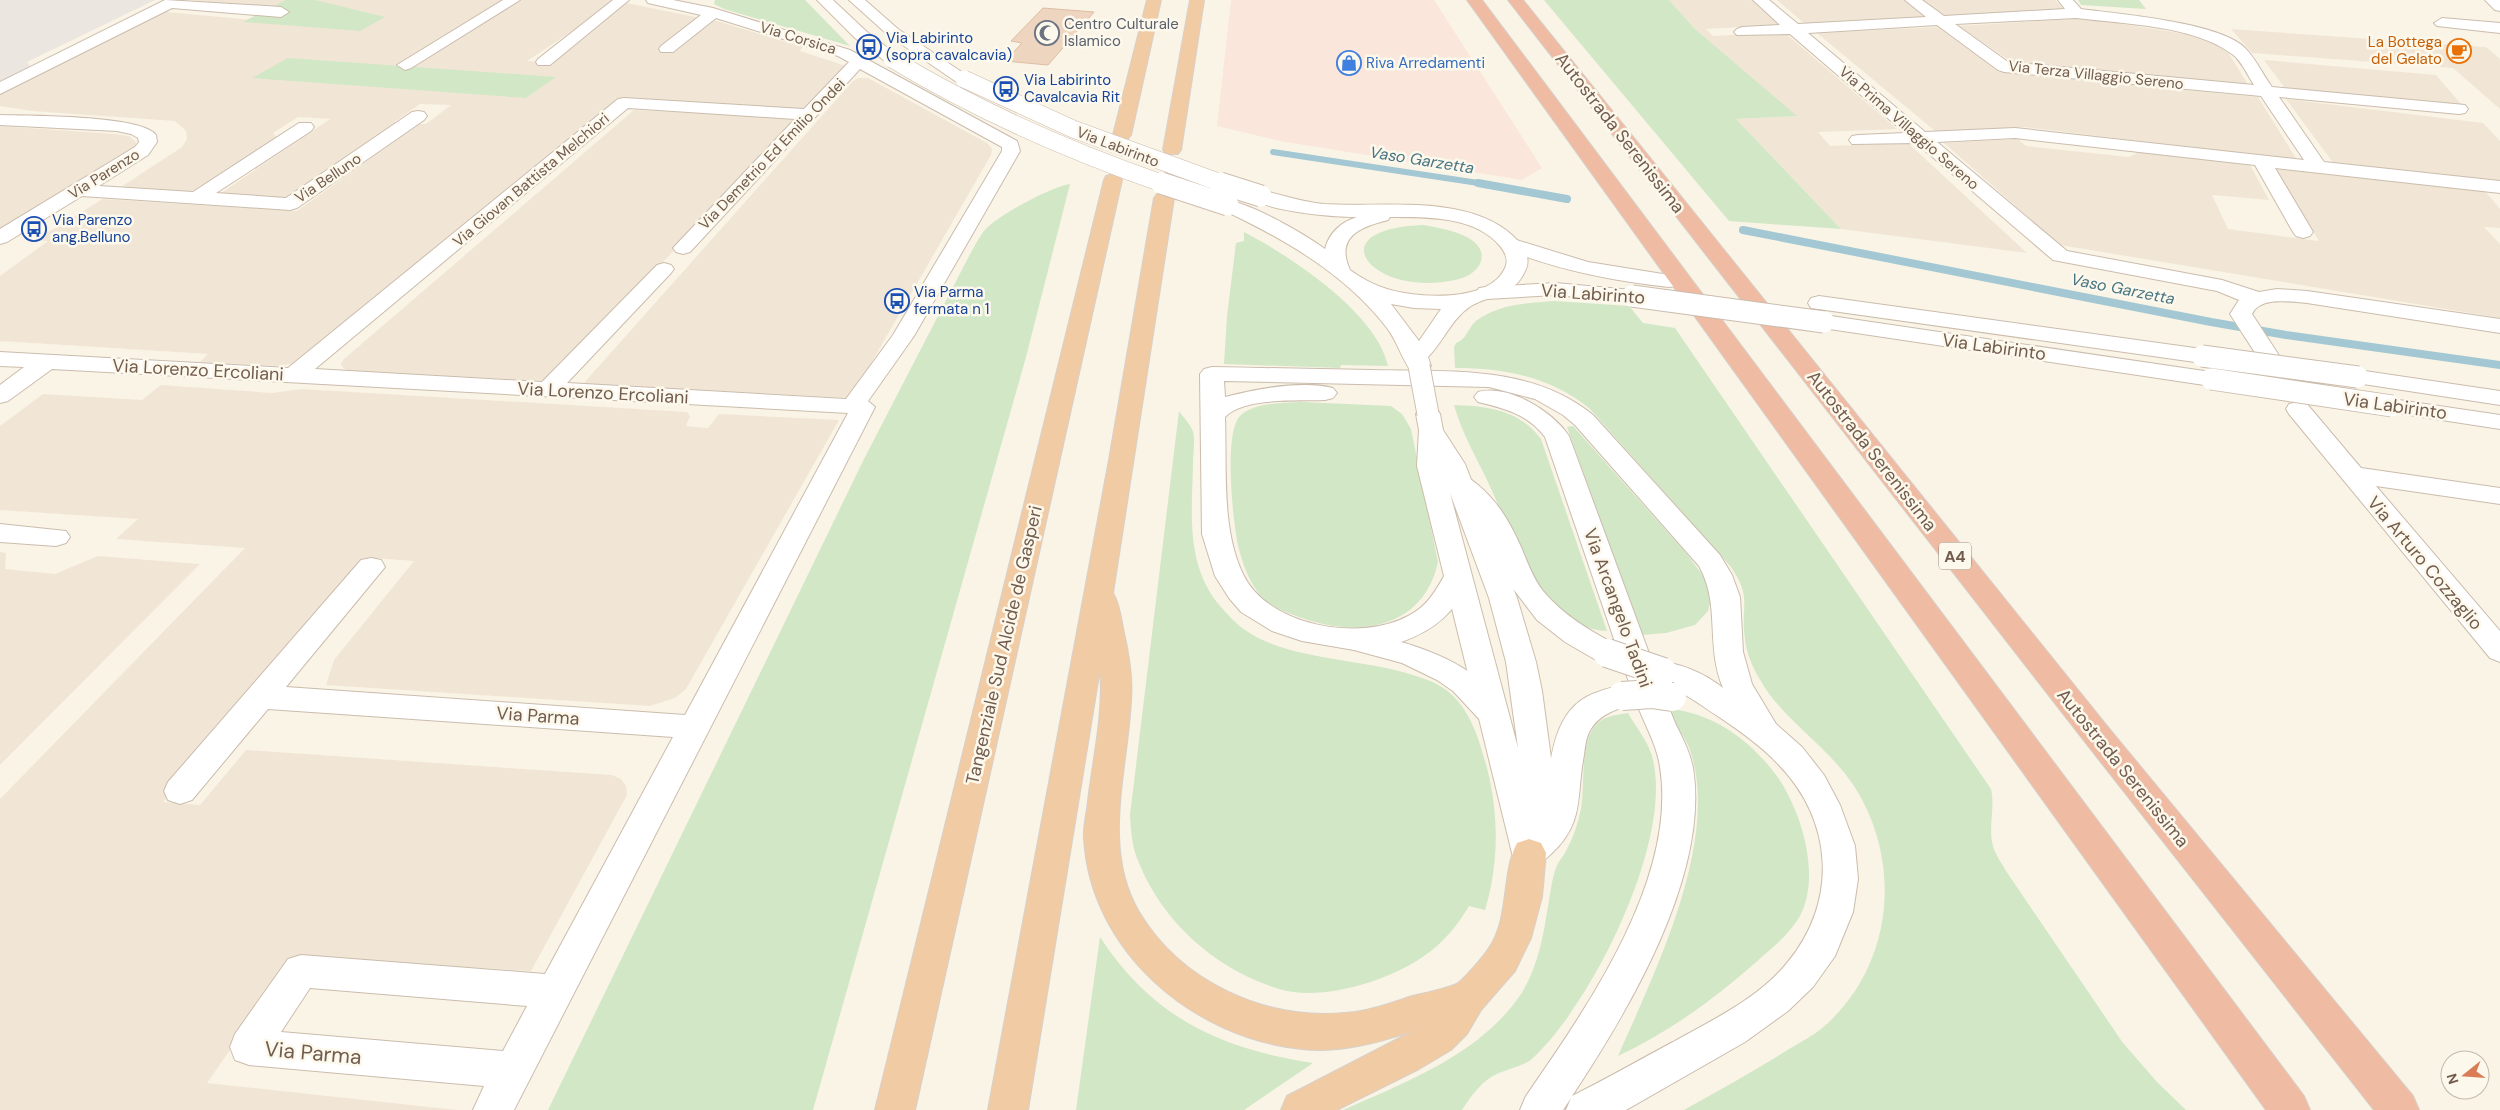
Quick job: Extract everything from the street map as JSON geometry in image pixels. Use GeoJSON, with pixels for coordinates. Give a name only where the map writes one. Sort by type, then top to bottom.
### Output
{"type":"FeatureCollection","features":[{"type":"Feature","properties":{"kind":"highway"},"geometry":{"type":"LineString","coordinates":[[1139,0],[1136,13],[1142,43]]}},
{"type":"Feature","properties":{"kind":"highway"},"geometry":{"type":"LineString","coordinates":[[1122,135],[1142,43],[1154,0]]}},
{"type":"Feature","properties":{"kind":"highway"},"geometry":{"type":"LineString","coordinates":[[1172,150],[1197,0]]}},
{"type":"Feature","properties":{"kind":"highway","name":"Autostrada Serenissima"},"geometry":{"type":"LineString","coordinates":[[1474,0],[2290,1110]]}},
{"type":"Feature","properties":{"kind":"highway","name":"Autostrada Serenissima"},"geometry":{"type":"LineString","coordinates":[[1515,0],[2096,734],[2399,1110]]}},
{"type":"Feature","properties":{"kind":"highway","name":"Tangenziale Sud Alcide de Gasperi"},"geometry":{"type":"LineString","coordinates":[[895,1110],[1113,180]]}},
{"type":"Feature","properties":{"kind":"highway"},"geometry":{"type":"LineString","coordinates":[[1008,1110],[1122,460],[1164,198]]}},
{"type":"Feature","properties":{"kind":"highway"},"geometry":{"type":"LineString","coordinates":[[1099,583],[1112,646],[1116,699],[1101,838],[1103,862],[1118,908],[1131,930],[1148,952],[1185,986],[1218,1006],[1277,1028],[1311,1032],[1344,1031],[1377,1025],[1439,1004],[1468,998]]}},
{"type":"Feature","properties":{"kind":"highway"},"geometry":{"type":"LineString","coordinates":[[1301,1110],[1437,1037],[1453,1022],[1468,998],[1502,960],[1513,938],[1524,897],[1528,853]]}},
{"type":"Feature","properties":{"kind":"street"},"geometry":{"type":"LineString","coordinates":[[405,65],[513,0]]}},
{"type":"Feature","properties":{"kind":"street"},"geometry":{"type":"LineString","coordinates":[[544,62],[622,0]]}},
{"type":"Feature","properties":{"kind":"street","name":"Via Labirinto"},"geometry":{"type":"LineString","coordinates":[[824,0],[861,35],[892,59],[937,87],[1026,132],[1153,182],[1228,206],[1264,222],[1302,242],[1365,289],[1388,296],[1413,301],[1440,302],[1465,300],[1487,294],[1555,289],[1821,313],[2202,356],[2500,398]]}},
{"type":"Feature","properties":{"kind":"street","name":"Via Labirinto"},"geometry":{"type":"LineString","coordinates":[[856,0],[900,37],[964,80],[1054,122],[1122,150],[1290,204],[1330,210],[1442,214],[1470,220],[1500,234],[1510,244],[1545,258],[1586,269],[1669,281],[1821,313],[2210,379],[2500,422]]}},
{"type":"Feature","properties":{"kind":"street","name":"Via Prima Villaggio Sereno"},"geometry":{"type":"LineString","coordinates":[[1760,0],[2060,256],[2222,286],[2257,299]]}},
{"type":"Feature","properties":{"kind":"street","name":"Via Terza Villaggio Sereno"},"geometry":{"type":"LineString","coordinates":[[1912,0],[2004,67],[2266,93],[2459,109]]}},
{"type":"Feature","properties":{"kind":"street"},"geometry":{"type":"LineString","coordinates":[[2064,0],[2076,14]]}},
{"type":"Feature","properties":{"kind":"street"},"geometry":{"type":"LineString","coordinates":[[2492,0],[2500,7]]}},
{"type":"Feature","properties":{"kind":"street","name":"Via Corsica"},"geometry":{"type":"LineString","coordinates":[[662,1],[819,44],[860,60],[919,96],[1012,145],[1011,152],[903,336],[852,407]]}},
{"type":"Feature","properties":{"kind":"street"},"geometry":{"type":"LineString","coordinates":[[0,88],[173,2],[281,12]]}},
{"type":"Feature","properties":{"kind":"street"},"geometry":{"type":"LineString","coordinates":[[667,49],[713,14]]}},
{"type":"Feature","properties":{"kind":"street"},"geometry":{"type":"LineString","coordinates":[[1742,32],[2076,14],[2178,28],[2220,40],[2239,51],[2318,167]]}},
{"type":"Feature","properties":{"kind":"street"},"geometry":{"type":"LineString","coordinates":[[2442,23],[2500,28]]}},
{"type":"Feature","properties":{"kind":"street","name":"Via Demetrio Ed Emilio Ondei"},"geometry":{"type":"LineString","coordinates":[[683,248],[860,60]]}},
{"type":"Feature","properties":{"kind":"street","name":"Via Giovan Battista Melchiori"},"geometry":{"type":"LineString","coordinates":[[294,375],[624,103],[810,115]]}},
{"type":"Feature","properties":{"kind":"street","name":"Via Belluno"},"geometry":{"type":"LineString","coordinates":[[80,190],[290,204],[418,116]]}},
{"type":"Feature","properties":{"kind":"street","name":"Via Parenzo"},"geometry":{"type":"LineString","coordinates":[[0,120],[117,126],[136,129],[147,135],[148,142],[142,151],[0,238]]}},
{"type":"Feature","properties":{"kind":"street"},"geometry":{"type":"LineString","coordinates":[[196,198],[305,127]]}},
{"type":"Feature","properties":{"kind":"street"},"geometry":{"type":"LineString","coordinates":[[1858,140],[2015,133],[2499,189]]}},
{"type":"Feature","properties":{"kind":"street"},"geometry":{"type":"LineString","coordinates":[[2262,161],[2302,232]]}},
{"type":"Feature","properties":{"kind":"street","name":"Via Labirinto"},"geometry":{"type":"LineString","coordinates":[[1341,272],[1334,261],[1333,251],[1337,240],[1345,231],[1373,217],[1412,212]]}},
{"type":"Feature","properties":{"kind":"street","name":"Via Labirinto"},"geometry":{"type":"LineString","coordinates":[[1487,294],[1510,279],[1515,271],[1517,262],[1510,244]]}},
{"type":"Feature","properties":{"kind":"street"},"geometry":{"type":"LineString","coordinates":[[548,390],[664,269]]}},
{"type":"Feature","properties":{"kind":"street"},"geometry":{"type":"LineString","coordinates":[[1365,289],[1382,306],[1418,361],[1429,422],[1430,466],[1528,853]]}},
{"type":"Feature","properties":{"kind":"street"},"geometry":{"type":"LineString","coordinates":[[2264,348],[2242,314],[2245,305],[2257,299],[2277,295],[2307,296],[2500,326]]}},
{"type":"Feature","properties":{"kind":"street"},"geometry":{"type":"LineString","coordinates":[[1418,361],[1437,328],[1449,313],[1465,300]]}},
{"type":"Feature","properties":{"kind":"street","name":"Via Lorenzo Ercoliani"},"geometry":{"type":"LineString","coordinates":[[0,359],[852,407]]}},
{"type":"Feature","properties":{"kind":"street"},"geometry":{"type":"LineString","coordinates":[[0,396],[46,362]]}},
{"type":"Feature","properties":{"kind":"street"},"geometry":{"type":"LineString","coordinates":[[1492,713],[1475,691],[1447,670],[1426,661],[1353,640],[1299,631],[1273,620],[1252,606],[1236,590],[1220,554],[1216,534],[1212,374],[1480,379],[1526,388],[1558,401],[1584,420],[1710,561],[1719,575],[1728,604],[1726,632],[1732,670],[1750,711],[1764,731],[1796,763],[1810,781],[1831,818],[1838,838],[1842,879],[1835,918],[1814,956],[1800,975],[1763,1008],[1728,1032],[1586,1110]]}},
{"type":"Feature","properties":{"kind":"street","name":"Via Arcangelo Tadini"},"geometry":{"type":"LineString","coordinates":[[1213,416],[1221,407],[1236,401],[1289,395],[1483,396],[1515,404],[1529,410],[1551,426],[1557,436],[1626,632],[1670,743],[1677,770],[1678,804],[1675,838],[1667,870],[1656,902],[1620,983],[1570,1066],[1540,1110]]}},
{"type":"Feature","properties":{"kind":"street"},"geometry":{"type":"LineString","coordinates":[[493,1110],[863,407],[852,407]]}},
{"type":"Feature","properties":{"kind":"street","name":"Via Arturo Cozzaglio"},"geometry":{"type":"LineString","coordinates":[[2298,409],[2500,651]]}},
{"type":"Feature","properties":{"kind":"street"},"geometry":{"type":"LineString","coordinates":[[1429,422],[1452,464],[1503,598],[1527,691],[1538,788],[1528,853]]}},
{"type":"Feature","properties":{"kind":"street","name":"Via Arturo Cozzaglio"},"geometry":{"type":"LineString","coordinates":[[2351,474],[2500,496]]}},
{"type":"Feature","properties":{"kind":"street"},"geometry":{"type":"LineString","coordinates":[[1457,480],[1485,507],[1494,519],[1521,578],[1545,611],[1563,627],[1607,653],[1708,705],[1726,706],[1764,731]]}},
{"type":"Feature","properties":{"kind":"street"},"geometry":{"type":"LineString","coordinates":[[0,533],[56,536]]}},
{"type":"Feature","properties":{"kind":"street"},"geometry":{"type":"LineString","coordinates":[[180,791],[371,567]]}},
{"type":"Feature","properties":{"kind":"street"},"geometry":{"type":"LineString","coordinates":[[1353,640],[1389,635],[1415,626],[1444,605],[1452,592],[1457,578]]}},
{"type":"Feature","properties":{"kind":"street"},"geometry":{"type":"LineString","coordinates":[[1528,853],[1549,835],[1560,817],[1569,739],[1575,725],[1585,713],[1598,704],[1622,696],[1652,694],[1667,684]]}},
{"type":"Feature","properties":{"kind":"street","name":"Via Parma"},"geometry":{"type":"LineString","coordinates":[[261,697],[695,727]]}},
{"type":"Feature","properties":{"kind":"street","name":"Via Parma"},"geometry":{"type":"LineString","coordinates":[[514,1070],[249,1047],[301,971],[555,992]]}},
{"type":"Feature","properties":{"kind":"shaded area"},"geometry":{"type":"Polygon","coordinates":[[[0,0],[155,0],[27,62],[33,70],[0,85],[0,0]]]}},
{"type":"Feature","properties":{"kind":"shaded area"},"geometry":{"type":"Polygon","coordinates":[[[189,0],[505,0],[395,66],[410,67],[520,0],[619,0],[527,61],[553,63],[622,2],[700,18],[663,51],[671,52],[714,20],[803,47],[800,51],[846,66],[802,112],[627,99],[298,363],[276,366],[200,362],[208,354],[0,341],[0,276],[48,241],[35,240],[103,199],[297,211],[419,124],[426,124],[451,105],[420,104],[394,122],[400,123],[291,196],[281,198],[221,193],[330,119],[298,117],[273,133],[278,138],[196,190],[188,191],[121,187],[182,147],[187,139],[186,131],[175,121],[32,111],[0,106],[0,94],[157,11],[252,20],[298,10],[189,0]]]}},
{"type":"Feature","properties":{"kind":"shaded area","name":"Riva Arredamenti"},"geometry":{"type":"Polygon","coordinates":[[[1231,0],[1434,0],[1542,168],[1522,180],[1280,141],[1217,126],[1231,0]]]}},
{"type":"Feature","properties":{"kind":"shaded area"},"geometry":{"type":"Polygon","coordinates":[[[1669,0],[1751,0],[1780,25],[1706,29],[1713,36],[1784,32],[1897,129],[1818,132],[1830,146],[1908,143],[2027,253],[1841,229],[1736,119],[1796,116],[1695,29],[1669,0]]]}},
{"type":"Feature","properties":{"kind":"shaded area"},"geometry":{"type":"Polygon","coordinates":[[[1777,0],[1904,0],[1929,19],[1805,24],[1777,0]]]}},
{"type":"Feature","properties":{"kind":"shaded area"},"geometry":{"type":"Polygon","coordinates":[[[1921,0],[2055,0],[2064,9],[1944,17],[1921,0]]]}},
{"type":"Feature","properties":{"kind":"shaded area"},"geometry":{"type":"Polygon","coordinates":[[[2086,18],[2191,35],[2226,49],[2249,86],[2016,65],[1959,26],[2086,18]]]}},
{"type":"Feature","properties":{"kind":"shaded area"},"geometry":{"type":"Polygon","coordinates":[[[1938,27],[1999,72],[2258,97],[2297,160],[2024,127],[1935,131],[1817,33],[1938,27]]]}},
{"type":"Feature","properties":{"kind":"shaded area"},"geometry":{"type":"Polygon","coordinates":[[[2231,29],[2486,47],[2500,59],[2500,109],[2453,68],[2252,53],[2231,29]]]}},
{"type":"Feature","properties":{"kind":"shaded area"},"geometry":{"type":"Polygon","coordinates":[[[2264,60],[2436,75],[2462,105],[2287,91],[2264,60]]]}},
{"type":"Feature","properties":{"kind":"shaded area"},"geometry":{"type":"Polygon","coordinates":[[[858,78],[868,78],[987,143],[992,149],[991,155],[851,398],[583,384],[852,82],[858,78]]]}},
{"type":"Feature","properties":{"kind":"shaded area"},"geometry":{"type":"Polygon","coordinates":[[[2286,99],[2483,123],[2500,141],[2500,181],[2334,164],[2286,99]]]}},
{"type":"Feature","properties":{"kind":"shaded area"},"geometry":{"type":"Polygon","coordinates":[[[634,110],[800,118],[665,260],[546,381],[349,371],[343,368],[341,364],[344,359],[634,110]]]}},
{"type":"Feature","properties":{"kind":"shaded area"},"geometry":{"type":"Polygon","coordinates":[[[0,126],[129,136],[136,142],[135,149],[0,231],[0,126]]]}},
{"type":"Feature","properties":{"kind":"shaded area"},"geometry":{"type":"Polygon","coordinates":[[[2018,139],[2026,146],[2129,157],[2141,151],[2250,165],[2269,200],[2212,195],[2228,229],[2319,241],[2276,169],[2485,191],[2500,209],[2500,228],[2484,227],[2500,244],[2500,318],[2060,245],[1944,143],[2018,139]]]}},
{"type":"Feature","properties":{"kind":"shaded area"},"geometry":{"type":"Polygon","coordinates":[[[161,385],[272,393],[301,389],[687,412],[690,416],[686,426],[708,428],[719,414],[839,420],[686,689],[675,698],[650,706],[326,685],[334,660],[414,561],[375,558],[163,802],[200,805],[246,750],[612,775],[621,779],[626,786],[627,795],[531,971],[295,957],[207,1083],[457,1110],[0,1110],[0,799],[245,548],[116,539],[138,519],[0,510],[0,426],[43,394],[142,400],[161,385]]]}},
{"type":"Feature","properties":{"kind":"shaded area"},"geometry":{"type":"Polygon","coordinates":[[[0,552],[6,553],[5,569],[55,574],[98,556],[200,564],[0,765],[0,552]]]}},
{"type":"Feature","properties":{"kind":"green space"},"geometry":{"type":"Polygon","coordinates":[[[286,0],[315,0],[385,17],[360,31],[243,22],[286,0]]]}},
{"type":"Feature","properties":{"kind":"green space"},"geometry":{"type":"Polygon","coordinates":[[[715,0],[805,0],[850,46],[724,9],[714,4],[715,0]]]}},
{"type":"Feature","properties":{"kind":"green space"},"geometry":{"type":"Polygon","coordinates":[[[1544,0],[1669,0],[1695,29],[1797,116],[1736,119],[1841,229],[1729,221],[1544,0]]]}},
{"type":"Feature","properties":{"kind":"green space"},"geometry":{"type":"Polygon","coordinates":[[[2078,0],[2139,0],[2146,9],[2081,5],[2078,0]]]}},
{"type":"Feature","properties":{"kind":"green space"},"geometry":{"type":"Polygon","coordinates":[[[288,58],[556,77],[526,98],[252,78],[288,58]]]}},
{"type":"Feature","properties":{"kind":"green space"},"geometry":{"type":"Polygon","coordinates":[[[1070,184],[1026,357],[813,1110],[548,1110],[864,459],[976,244],[990,225],[1011,210],[1050,190],[1070,184]]]}},
{"type":"Feature","properties":{"kind":"green space"},"geometry":{"type":"Polygon","coordinates":[[[1423,225],[1451,231],[1470,239],[1481,252],[1481,261],[1477,268],[1471,274],[1459,279],[1426,283],[1400,280],[1380,272],[1368,261],[1364,249],[1371,238],[1390,229],[1423,225]]]}},
{"type":"Feature","properties":{"kind":"green space"},"geometry":{"type":"Polygon","coordinates":[[[1244,232],[1307,271],[1350,307],[1381,346],[1388,366],[1341,365],[1340,368],[1224,364],[1227,316],[1236,243],[1244,241],[1244,232]]]}},
{"type":"Feature","properties":{"kind":"green space"},"geometry":{"type":"Polygon","coordinates":[[[1555,301],[1629,306],[1643,323],[1675,328],[1991,789],[1992,842],[1996,854],[2006,871],[2123,1043],[2158,1083],[2186,1110],[1684,1110],[1813,1035],[1845,1005],[1864,977],[1876,946],[1883,914],[1885,881],[1880,848],[1870,816],[1854,786],[1831,758],[1780,707],[1757,674],[1750,660],[1746,644],[1744,595],[1738,578],[1731,567],[1590,409],[1575,398],[1559,389],[1527,376],[1474,368],[1455,368],[1454,347],[1476,321],[1485,315],[1504,308],[1555,301]]]}},
{"type":"Feature","properties":{"kind":"green space"},"geometry":{"type":"Polygon","coordinates":[[[1302,402],[1391,406],[1402,414],[1411,429],[1438,562],[1431,584],[1419,601],[1405,614],[1387,622],[1368,626],[1347,627],[1326,625],[1294,615],[1266,601],[1254,587],[1246,570],[1237,541],[1232,504],[1231,461],[1235,426],[1240,416],[1253,408],[1278,403],[1302,402]]]}},
{"type":"Feature","properties":{"kind":"green space"},"geometry":{"type":"Polygon","coordinates":[[[1454,405],[1490,409],[1513,416],[1533,429],[1541,439],[1607,631],[1584,626],[1565,614],[1547,596],[1532,574],[1507,526],[1469,444],[1454,405]]]}},
{"type":"Feature","properties":{"kind":"green space"},"geometry":{"type":"Polygon","coordinates":[[[1179,411],[1191,427],[1194,436],[1192,520],[1196,557],[1209,591],[1226,613],[1245,630],[1283,648],[1396,670],[1438,685],[1453,695],[1463,708],[1479,741],[1491,786],[1496,839],[1493,875],[1485,910],[1469,906],[1450,933],[1431,951],[1392,974],[1374,981],[1334,991],[1296,992],[1279,989],[1256,981],[1234,970],[1214,957],[1177,924],[1149,885],[1137,857],[1132,839],[1130,815],[1179,411]]]}},
{"type":"Feature","properties":{"kind":"green space"},"geometry":{"type":"Polygon","coordinates":[[[1573,426],[1686,553],[1704,577],[1711,599],[1708,611],[1695,625],[1666,633],[1642,635],[1567,427],[1573,426]]]}},
{"type":"Feature","properties":{"kind":"green space"},"geometry":{"type":"Polygon","coordinates":[[[1678,710],[1708,719],[1735,734],[1759,755],[1779,779],[1795,810],[1801,827],[1809,864],[1809,883],[1806,900],[1800,916],[1785,936],[1773,947],[1739,977],[1673,1026],[1618,1056],[1665,947],[1690,865],[1697,824],[1697,786],[1688,745],[1666,711],[1678,710]]]}},
{"type":"Feature","properties":{"kind":"green space"},"geometry":{"type":"Polygon","coordinates":[[[1628,713],[1652,756],[1656,790],[1652,830],[1640,873],[1624,917],[1580,999],[1556,1032],[1533,1058],[1487,1080],[1473,1094],[1462,1110],[1343,1110],[1416,1077],[1464,1050],[1485,1034],[1521,994],[1531,975],[1538,954],[1554,873],[1571,841],[1581,809],[1585,756],[1590,735],[1594,727],[1601,720],[1628,713]]]}},
{"type":"Feature","properties":{"kind":"green space"},"geometry":{"type":"Polygon","coordinates":[[[1100,937],[1120,965],[1142,988],[1191,1025],[1218,1038],[1248,1049],[1313,1063],[1244,1110],[1076,1110],[1100,937]]]}},
{"type":"Feature","properties":{"kind":"building","name":"Centro Culturale Islamico"},"geometry":{"type":"Polygon","coordinates":[[[1043,8],[1094,12],[1048,65],[1005,61],[1022,43],[1011,41],[1043,8]]]}},
{"type":"Feature","properties":{"kind":"waterway","name":"Vaso Garzetta"},"geometry":{"type":"LineString","coordinates":[[1273,152],[1485,184]]}},
{"type":"Feature","properties":{"kind":"waterway","name":"Vaso Garzetta"},"geometry":{"type":"LineString","coordinates":[[1478,183],[1567,199]]}},
{"type":"Feature","properties":{"kind":"waterway","name":"Vaso Garzetta"},"geometry":{"type":"LineString","coordinates":[[1743,230],[2211,322],[2286,335],[2500,365]]}},
{"type":"Feature","properties":{"kind":"place","name":"Centro Culturale Islamico"},"geometry":{"type":"Point","coordinates":[1047,33]}},
{"type":"Feature","properties":{"kind":"place","name":"Via Labirinto (sopra cavalcavia)"},"geometry":{"type":"Point","coordinates":[869,47]}},
{"type":"Feature","properties":{"kind":"place","name":"La Bottega del Gelato"},"geometry":{"type":"Point","coordinates":[2459,51]}},
{"type":"Feature","properties":{"kind":"place","name":"Riva Arredamenti"},"geometry":{"type":"Point","coordinates":[1349,63]}},
{"type":"Feature","properties":{"kind":"place","name":"Via Labirinto Cavalcavia Rit"},"geometry":{"type":"Point","coordinates":[1006,89]}},
{"type":"Feature","properties":{"kind":"place","name":"Via Parenzo ang.Belluno"},"geometry":{"type":"Point","coordinates":[34,229]}},
{"type":"Feature","properties":{"kind":"place","name":"Via Parma fermata n 1"},"geometry":{"type":"Point","coordinates":[897,301]}}]}
